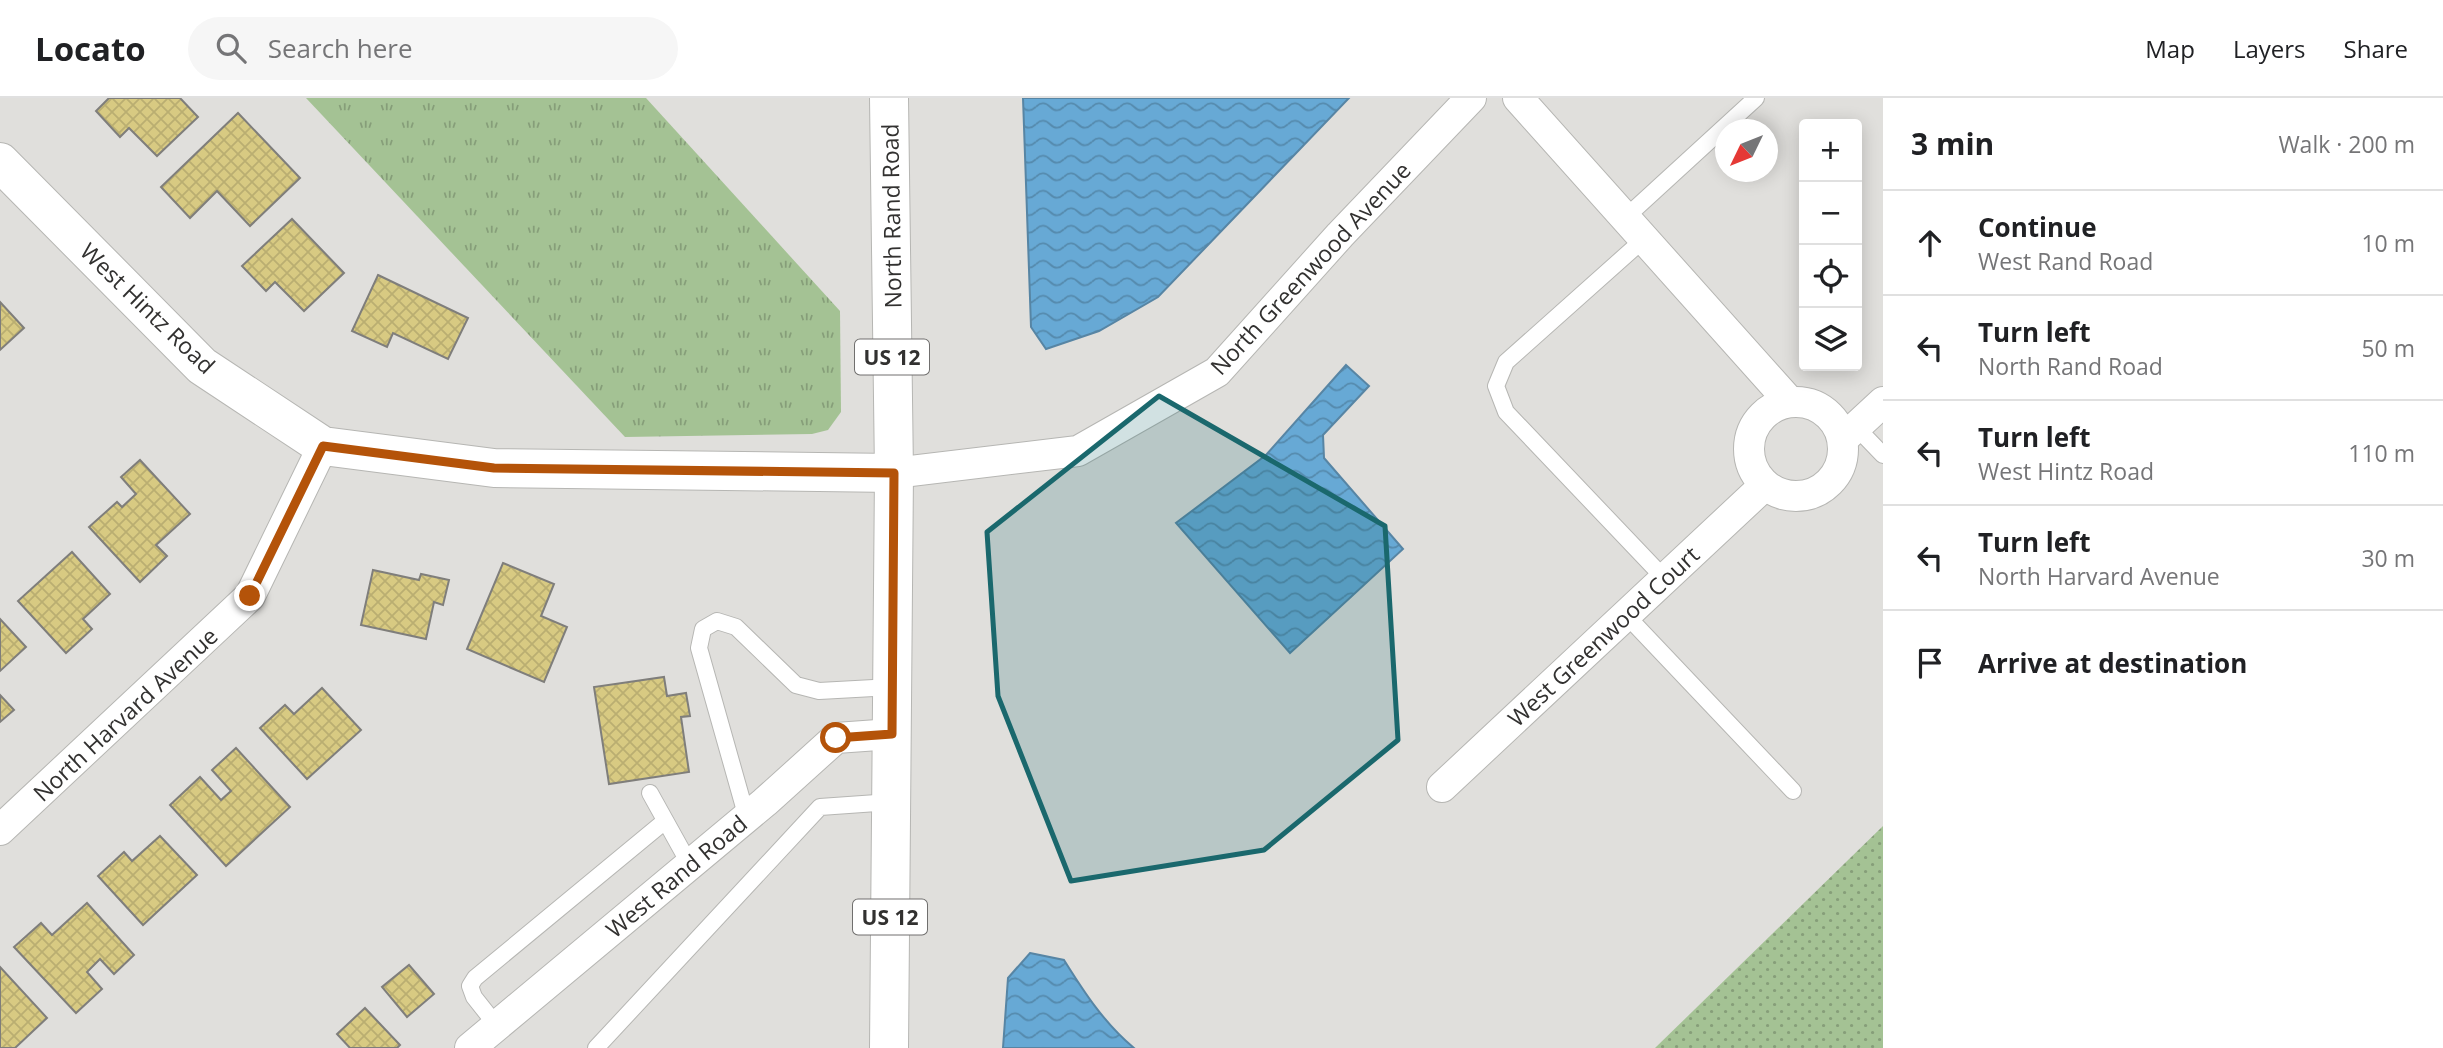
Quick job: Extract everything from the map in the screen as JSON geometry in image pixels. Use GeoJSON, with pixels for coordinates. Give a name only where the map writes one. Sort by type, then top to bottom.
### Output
{"type":"FeatureCollection","features":[{"type":"Feature","properties":{"kind":"street","name":"North Rand Road"},"geometry":{"type":"LineString","coordinates":[[889,98],[894,473],[889,1048]]}},
{"type":"Feature","properties":{"kind":"street","name":"North Greenwood Avenue"},"geometry":{"type":"LineString","coordinates":[[894,473],[1078,452],[1217,372],[1340,235],[1471,98]]}},
{"type":"Feature","properties":{"kind":"street"},"geometry":{"type":"LineString","coordinates":[[1518,98],[1789,401]]}},
{"type":"Feature","properties":{"kind":"street","name":"West Hintz Road"},"geometry":{"type":"LineString","coordinates":[[0,162],[202,366],[323,446],[494,468],[894,473]]}},
{"type":"Feature","properties":{"kind":"street"},"geometry":{"type":"LineString","coordinates":[[1849,433],[1817,406],[1789,401],[1777,404],[1763,414],[1753,428],[1749,460],[1756,475],[1779,494],[1809,495],[1825,488],[1836,475],[1842,464],[1849,433],[1883,402]]}},
{"type":"Feature","properties":{"kind":"street","name":"North Harvard Avenue"},"geometry":{"type":"LineString","coordinates":[[0,830],[250,596],[323,446]]}},
{"type":"Feature","properties":{"kind":"street","name":"West Greenwood Court"},"geometry":{"type":"LineString","coordinates":[[1442,787],[1765,485]]}},
{"type":"Feature","properties":{"kind":"street","name":"West Rand Road"},"geometry":{"type":"LineString","coordinates":[[470,1048],[747,817],[836,738],[892,734]]}},
{"type":"Feature","properties":{"kind":"lane"},"geometry":{"type":"LineString","coordinates":[[1665,579],[1506,412],[1496,386],[1506,362],[1756,98]]}},
{"type":"Feature","properties":{"kind":"lane"},"geometry":{"type":"LineString","coordinates":[[1849,433],[1883,455]]}},
{"type":"Feature","properties":{"kind":"lane"},"geometry":{"type":"LineString","coordinates":[[1626,615],[1793,791]]}},
{"type":"Feature","properties":{"kind":"lane"},"geometry":{"type":"LineString","coordinates":[[747,817],[699,648],[703,629],[717,621],[736,627],[796,685],[819,691],[892,687]]}},
{"type":"Feature","properties":{"kind":"lane"},"geometry":{"type":"LineString","coordinates":[[650,793],[690,865]]}},
{"type":"Feature","properties":{"kind":"lane"},"geometry":{"type":"LineString","coordinates":[[596,1048],[820,807],[891,802]]}},
{"type":"Feature","properties":{"kind":"lane"},"geometry":{"type":"LineString","coordinates":[[496,1026],[474,997],[470,986],[475,978],[666,821]]}},
{"type":"Feature","properties":{"kind":"highlighted area"},"geometry":{"type":"Polygon","coordinates":[[[1159,396],[1385,526],[1398,740],[1264,850],[1071,881],[998,696],[987,532],[1159,396]]]}},
{"type":"Feature","properties":{"kind":"green space"},"geometry":{"type":"Polygon","coordinates":[[[306,98],[646,98],[840,311],[841,412],[828,430],[812,434],[625,437],[306,98]]]}},
{"type":"Feature","properties":{"kind":"green space"},"geometry":{"type":"Polygon","coordinates":[[[1883,826],[1883,1048],[1655,1048],[1883,826]]]}},
{"type":"Feature","properties":{"kind":"water"},"geometry":{"type":"Polygon","coordinates":[[[1023,98],[1349,98],[1158,297],[1099,331],[1046,349],[1031,327],[1023,98]]]}},
{"type":"Feature","properties":{"kind":"water"},"geometry":{"type":"Polygon","coordinates":[[[1346,365],[1369,386],[1323,435],[1324,458],[1403,549],[1290,653],[1176,523],[1266,455],[1346,365]]]}},
{"type":"Feature","properties":{"kind":"water"},"geometry":{"type":"Polygon","coordinates":[[[1030,953],[1064,960],[1104,1018],[1134,1048],[1003,1048],[1008,978],[1030,953]]]}},
{"type":"Feature","properties":{"kind":"building"},"geometry":{"type":"Polygon","coordinates":[[[109,98],[180,98],[198,117],[157,156],[129,128],[120,137],[96,111],[109,98]]]}},
{"type":"Feature","properties":{"kind":"building"},"geometry":{"type":"Polygon","coordinates":[[[238,113],[300,178],[250,226],[217,191],[190,218],[161,187],[238,113]]]}},
{"type":"Feature","properties":{"kind":"building"},"geometry":{"type":"Polygon","coordinates":[[[292,219],[344,273],[304,311],[275,282],[266,291],[242,266],[292,219]]]}},
{"type":"Feature","properties":{"kind":"building"},"geometry":{"type":"Polygon","coordinates":[[[378,275],[468,318],[448,359],[393,333],[387,347],[352,331],[378,275]]]}},
{"type":"Feature","properties":{"kind":"building"},"geometry":{"type":"Polygon","coordinates":[[[0,302],[24,328],[0,350],[0,302]]]}},
{"type":"Feature","properties":{"kind":"building"},"geometry":{"type":"Polygon","coordinates":[[[140,460],[190,514],[156,545],[167,556],[140,582],[89,527],[117,502],[122,507],[136,494],[121,477],[140,460]]]}},
{"type":"Feature","properties":{"kind":"building"},"geometry":{"type":"Polygon","coordinates":[[[72,552],[110,594],[83,619],[92,629],[66,653],[18,601],[72,552]]]}},
{"type":"Feature","properties":{"kind":"building"},"geometry":{"type":"Polygon","coordinates":[[[503,563],[554,584],[541,616],[567,627],[544,682],[467,649],[503,563]]]}},
{"type":"Feature","properties":{"kind":"building"},"geometry":{"type":"Polygon","coordinates":[[[373,570],[419,580],[421,574],[449,580],[443,605],[434,602],[426,639],[361,625],[373,570]]]}},
{"type":"Feature","properties":{"kind":"building"},"geometry":{"type":"Polygon","coordinates":[[[0,619],[26,647],[0,671],[0,619]]]}},
{"type":"Feature","properties":{"kind":"building"},"geometry":{"type":"Polygon","coordinates":[[[664,677],[667,696],[686,693],[690,716],[681,717],[689,772],[609,784],[594,687],[664,677]]]}},
{"type":"Feature","properties":{"kind":"building"},"geometry":{"type":"Polygon","coordinates":[[[322,688],[361,730],[307,779],[260,728],[285,705],[294,714],[322,688]]]}},
{"type":"Feature","properties":{"kind":"building"},"geometry":{"type":"Polygon","coordinates":[[[0,695],[14,710],[0,722],[0,695]]]}},
{"type":"Feature","properties":{"kind":"building"},"geometry":{"type":"Polygon","coordinates":[[[236,748],[290,807],[226,866],[170,805],[200,777],[221,800],[231,791],[212,770],[236,748]]]}},
{"type":"Feature","properties":{"kind":"building"},"geometry":{"type":"Polygon","coordinates":[[[160,836],[197,875],[143,925],[98,876],[124,852],[132,861],[160,836]]]}},
{"type":"Feature","properties":{"kind":"building"},"geometry":{"type":"Polygon","coordinates":[[[87,903],[134,955],[114,974],[100,959],[87,972],[102,989],[76,1013],[14,947],[41,923],[52,935],[87,903]]]}},
{"type":"Feature","properties":{"kind":"building"},"geometry":{"type":"Polygon","coordinates":[[[409,965],[434,994],[407,1017],[382,987],[409,965]]]}},
{"type":"Feature","properties":{"kind":"building"},"geometry":{"type":"Polygon","coordinates":[[[0,967],[47,1018],[15,1048],[0,1048],[0,967]]]}},
{"type":"Feature","properties":{"kind":"building"},"geometry":{"type":"Polygon","coordinates":[[[365,1008],[400,1045],[397,1048],[350,1048],[337,1034],[365,1008]]]}},
{"type":"Feature","properties":{"kind":"route"},"geometry":{"type":"LineString","coordinates":[[250,596],[323,446],[494,468],[894,473],[892,734],[836,738]]}}]}
